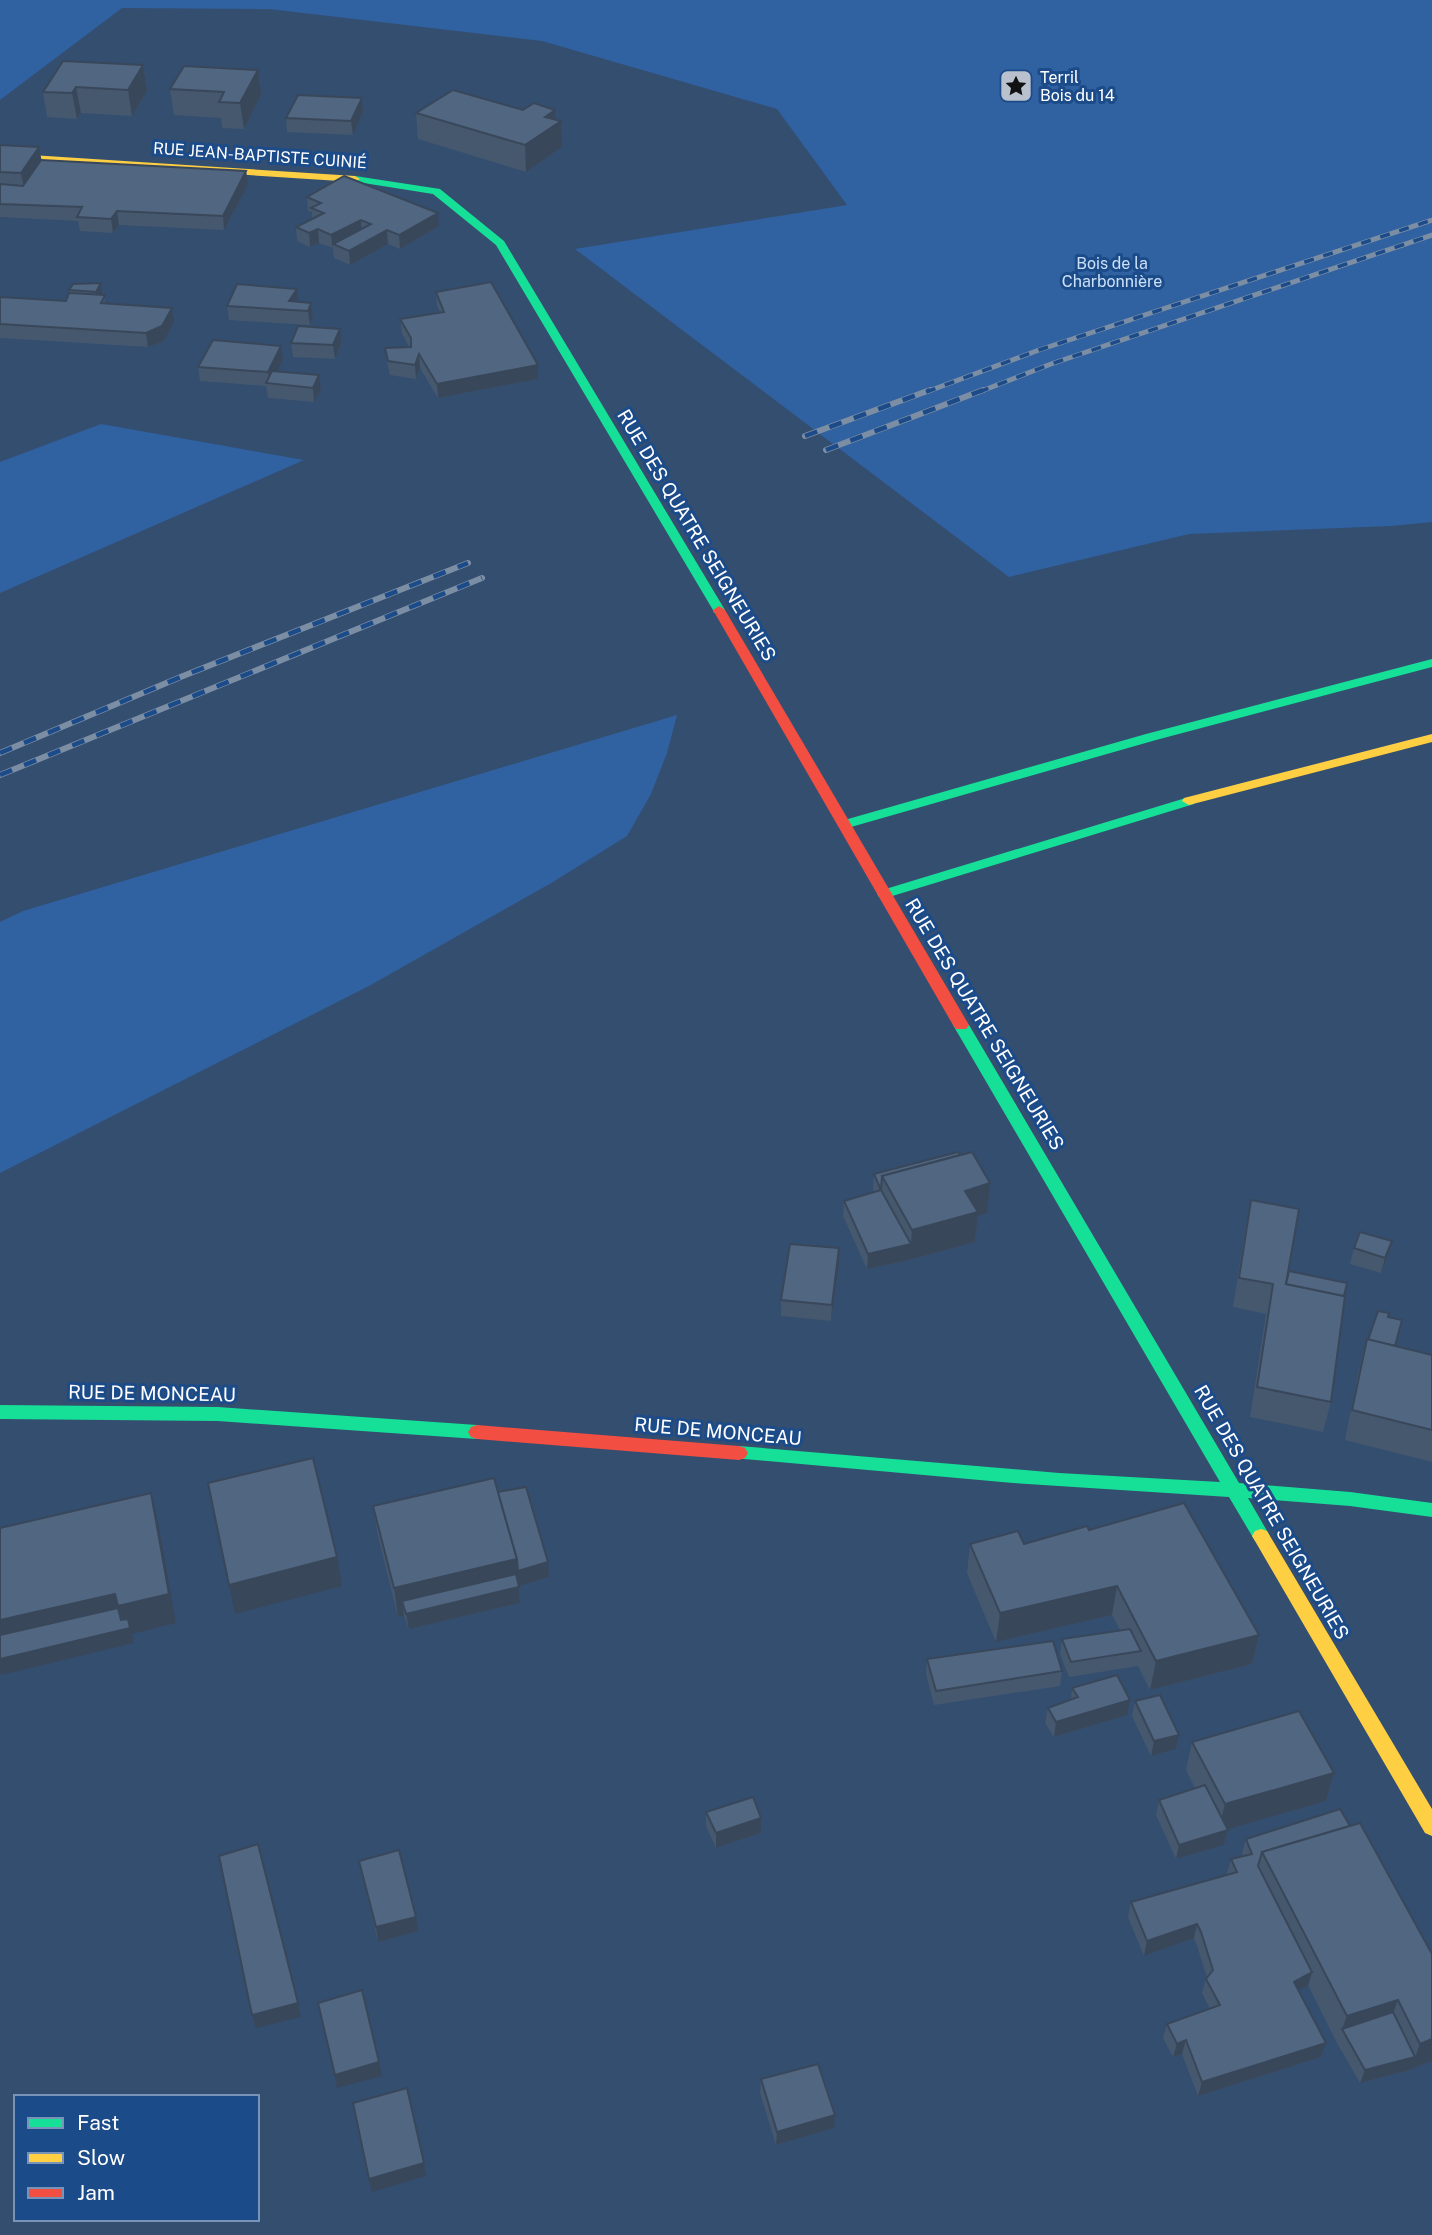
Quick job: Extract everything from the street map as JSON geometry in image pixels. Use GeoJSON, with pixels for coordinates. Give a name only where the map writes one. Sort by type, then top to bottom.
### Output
{"type":"FeatureCollection","features":[{"type":"Feature","properties":{"kind":"street","name":"RUE JEAN-BAPTISTE CUINIÉ"},"geometry":{"type":"LineString","coordinates":[[0,156],[337,176],[436,191],[499,243]]}},
{"type":"Feature","properties":{"kind":"street","name":"RUE DES QUATRE SEIGNEURIES"},"geometry":{"type":"LineString","coordinates":[[499,243],[846,824],[884,894],[1432,1827]]}},
{"type":"Feature","properties":{"kind":"street"},"geometry":{"type":"LineString","coordinates":[[846,824],[1151,737],[1432,663]]}},
{"type":"Feature","properties":{"kind":"street"},"geometry":{"type":"LineString","coordinates":[[884,894],[1215,793],[1432,738]]}},
{"type":"Feature","properties":{"kind":"street","name":"RUE DE MONCEAU"},"geometry":{"type":"LineString","coordinates":[[0,1412],[218,1414],[454,1430],[1104,1483],[1234,1489],[1378,1501],[1432,1510]]}},
{"type":"Feature","properties":{"kind":"green space","name":"Bois de la Charbonnière"},"geometry":{"type":"Polygon","coordinates":[[[0,0],[1432,0],[1432,522],[1189,534],[1009,577],[575,249],[847,205],[777,109],[542,41],[269,9],[122,8],[0,100],[0,0]]]}},
{"type":"Feature","properties":{"kind":"green space"},"geometry":{"type":"Polygon","coordinates":[[[101,424],[304,460],[0,593],[0,462],[101,424]]]}},
{"type":"Feature","properties":{"kind":"green space"},"geometry":{"type":"Polygon","coordinates":[[[677,715],[667,753],[651,794],[627,836],[553,882],[369,986],[0,1173],[0,922],[23,911],[677,715]]]}},
{"type":"Feature","properties":{"kind":"building"},"geometry":{"type":"Polygon","coordinates":[[[63,61],[143,65],[128,90],[76,87],[72,93],[43,92],[63,61]]]}},
{"type":"Feature","properties":{"kind":"building"},"geometry":{"type":"Polygon","coordinates":[[[184,66],[258,70],[240,103],[219,102],[224,92],[170,89],[184,66]]]}},
{"type":"Feature","properties":{"kind":"building"},"geometry":{"type":"Polygon","coordinates":[[[453,90],[523,110],[534,103],[555,110],[545,117],[561,121],[525,145],[416,113],[453,90]]]}},
{"type":"Feature","properties":{"kind":"building"},"geometry":{"type":"Polygon","coordinates":[[[298,95],[362,98],[351,121],[286,118],[298,95]]]}},
{"type":"Feature","properties":{"kind":"building"},"geometry":{"type":"Polygon","coordinates":[[[0,145],[39,147],[21,173],[0,172],[0,145]]]}},
{"type":"Feature","properties":{"kind":"building"},"geometry":{"type":"Polygon","coordinates":[[[41,160],[246,171],[223,216],[117,211],[111,219],[77,217],[82,207],[0,204],[0,184],[23,186],[41,160]]]}},
{"type":"Feature","properties":{"kind":"building"},"geometry":{"type":"Polygon","coordinates":[[[344,176],[438,213],[399,235],[387,230],[349,251],[333,244],[371,224],[361,220],[331,235],[318,229],[309,233],[296,227],[324,213],[311,208],[321,203],[307,197],[344,176]]]}},
{"type":"Feature","properties":{"kind":"building"},"geometry":{"type":"Polygon","coordinates":[[[491,282],[538,365],[437,384],[419,354],[415,365],[388,361],[385,348],[411,347],[411,338],[400,319],[444,312],[436,292],[491,282]]]}},
{"type":"Feature","properties":{"kind":"building"},"geometry":{"type":"Polygon","coordinates":[[[101,283],[96,292],[69,290],[73,284],[101,283]]]}},
{"type":"Feature","properties":{"kind":"building"},"geometry":{"type":"Polygon","coordinates":[[[237,284],[297,289],[289,301],[311,303],[308,311],[227,306],[237,284]]]}},
{"type":"Feature","properties":{"kind":"building"},"geometry":{"type":"Polygon","coordinates":[[[69,293],[105,295],[101,303],[172,308],[162,326],[146,333],[0,324],[0,297],[66,301],[69,293]]]}},
{"type":"Feature","properties":{"kind":"building"},"geometry":{"type":"Polygon","coordinates":[[[298,326],[340,329],[333,345],[291,343],[298,326]]]}},
{"type":"Feature","properties":{"kind":"building"},"geometry":{"type":"Polygon","coordinates":[[[213,340],[281,346],[268,372],[198,367],[213,340]]]}},
{"type":"Feature","properties":{"kind":"building"},"geometry":{"type":"Polygon","coordinates":[[[272,371],[319,375],[313,388],[266,383],[272,371]]]}},
{"type":"Feature","properties":{"kind":"building"},"geometry":{"type":"Polygon","coordinates":[[[958,1152],[960,1155],[882,1176],[881,1190],[874,1174],[958,1152]]]}},
{"type":"Feature","properties":{"kind":"building"},"geometry":{"type":"Polygon","coordinates":[[[972,1152],[990,1183],[965,1191],[978,1212],[912,1230],[882,1176],[972,1152]]]}},
{"type":"Feature","properties":{"kind":"building"},"geometry":{"type":"Polygon","coordinates":[[[881,1190],[911,1244],[868,1254],[844,1201],[881,1190]]]}},
{"type":"Feature","properties":{"kind":"building"},"geometry":{"type":"Polygon","coordinates":[[[1251,1200],[1299,1209],[1286,1284],[1345,1296],[1331,1402],[1257,1387],[1273,1284],[1239,1278],[1251,1200]]]}},
{"type":"Feature","properties":{"kind":"building"},"geometry":{"type":"Polygon","coordinates":[[[1360,1232],[1392,1241],[1385,1258],[1354,1248],[1360,1232]]]}},
{"type":"Feature","properties":{"kind":"building"},"geometry":{"type":"Polygon","coordinates":[[[790,1244],[839,1248],[832,1305],[781,1300],[790,1244]]]}},
{"type":"Feature","properties":{"kind":"building"},"geometry":{"type":"Polygon","coordinates":[[[1289,1271],[1347,1283],[1344,1296],[1286,1284],[1289,1271]]]}},
{"type":"Feature","properties":{"kind":"building"},"geometry":{"type":"Polygon","coordinates":[[[1378,1311],[1389,1313],[1388,1317],[1402,1320],[1395,1346],[1368,1340],[1378,1311]]]}},
{"type":"Feature","properties":{"kind":"building"},"geometry":{"type":"Polygon","coordinates":[[[1367,1339],[1432,1355],[1432,1430],[1352,1410],[1367,1339]]]}},
{"type":"Feature","properties":{"kind":"building"},"geometry":{"type":"Polygon","coordinates":[[[313,1458],[337,1557],[229,1585],[208,1483],[313,1458]]]}},
{"type":"Feature","properties":{"kind":"building"},"geometry":{"type":"Polygon","coordinates":[[[494,1478],[517,1559],[394,1588],[373,1506],[494,1478]]]}},
{"type":"Feature","properties":{"kind":"building"},"geometry":{"type":"Polygon","coordinates":[[[526,1487],[548,1562],[518,1571],[498,1492],[526,1487]]]}},
{"type":"Feature","properties":{"kind":"building"},"geometry":{"type":"Polygon","coordinates":[[[151,1493],[169,1594],[118,1606],[115,1594],[0,1620],[0,1528],[151,1493]]]}},
{"type":"Feature","properties":{"kind":"building"},"geometry":{"type":"Polygon","coordinates":[[[1184,1503],[1259,1635],[1156,1661],[1117,1586],[1000,1613],[970,1544],[1018,1531],[1024,1544],[1087,1526],[1089,1530],[1184,1503]]]}},
{"type":"Feature","properties":{"kind":"building"},"geometry":{"type":"Polygon","coordinates":[[[516,1574],[519,1587],[406,1614],[402,1601],[516,1574]]]}},
{"type":"Feature","properties":{"kind":"building"},"geometry":{"type":"Polygon","coordinates":[[[118,1608],[121,1620],[128,1619],[130,1628],[0,1659],[0,1635],[118,1608]]]}},
{"type":"Feature","properties":{"kind":"building"},"geometry":{"type":"Polygon","coordinates":[[[1130,1629],[1141,1651],[1071,1662],[1062,1639],[1130,1629]]]}},
{"type":"Feature","properties":{"kind":"building"},"geometry":{"type":"Polygon","coordinates":[[[1053,1641],[1062,1671],[936,1691],[927,1659],[1053,1641]]]}},
{"type":"Feature","properties":{"kind":"building"},"geometry":{"type":"Polygon","coordinates":[[[1117,1675],[1130,1700],[1056,1722],[1048,1708],[1078,1697],[1072,1688],[1117,1675]]]}},
{"type":"Feature","properties":{"kind":"building"},"geometry":{"type":"Polygon","coordinates":[[[1160,1695],[1179,1735],[1154,1741],[1135,1701],[1160,1695]]]}},
{"type":"Feature","properties":{"kind":"building"},"geometry":{"type":"Polygon","coordinates":[[[1299,1711],[1334,1773],[1225,1804],[1192,1742],[1299,1711]]]}},
{"type":"Feature","properties":{"kind":"building"},"geometry":{"type":"Polygon","coordinates":[[[1205,1785],[1228,1830],[1179,1845],[1159,1800],[1205,1785]]]}},
{"type":"Feature","properties":{"kind":"building"},"geometry":{"type":"Polygon","coordinates":[[[753,1797],[761,1818],[716,1833],[706,1812],[753,1797]]]}},
{"type":"Feature","properties":{"kind":"building"},"geometry":{"type":"Polygon","coordinates":[[[1340,1809],[1350,1826],[1262,1852],[1258,1866],[1312,1972],[1294,1982],[1326,2043],[1202,2082],[1186,2040],[1177,2044],[1167,2024],[1220,2005],[1206,1979],[1213,1970],[1201,1932],[1197,1924],[1147,1941],[1131,1902],[1237,1872],[1231,1859],[1252,1854],[1246,1839],[1340,1809]]]}},
{"type":"Feature","properties":{"kind":"building"},"geometry":{"type":"Polygon","coordinates":[[[1360,1823],[1432,1954],[1432,2039],[1420,2044],[1398,2000],[1347,2016],[1262,1852],[1360,1823]]]}},
{"type":"Feature","properties":{"kind":"building"},"geometry":{"type":"Polygon","coordinates":[[[258,1844],[298,2003],[252,2015],[219,1856],[258,1844]]]}},
{"type":"Feature","properties":{"kind":"building"},"geometry":{"type":"Polygon","coordinates":[[[399,1850],[416,1917],[376,1927],[359,1861],[399,1850]]]}},
{"type":"Feature","properties":{"kind":"building"},"geometry":{"type":"Polygon","coordinates":[[[362,1990],[379,2062],[335,2075],[318,2003],[362,1990]]]}},
{"type":"Feature","properties":{"kind":"building"},"geometry":{"type":"Polygon","coordinates":[[[1393,2012],[1415,2057],[1365,2070],[1342,2029],[1393,2012]]]}},
{"type":"Feature","properties":{"kind":"building"},"geometry":{"type":"Polygon","coordinates":[[[818,2064],[835,2115],[777,2132],[761,2079],[818,2064]]]}},
{"type":"Feature","properties":{"kind":"building"},"geometry":{"type":"Polygon","coordinates":[[[407,2088],[424,2163],[369,2179],[353,2103],[407,2088]]]}},
{"type":"Feature","properties":{"kind":"railway"},"geometry":{"type":"LineString","coordinates":[[926,392],[1039,350],[1432,220]]}},
{"type":"Feature","properties":{"kind":"railway"},"geometry":{"type":"LineString","coordinates":[[979,392],[1051,364],[1432,235]]}},
{"type":"Feature","properties":{"kind":"railway"},"geometry":{"type":"LineString","coordinates":[[805,436],[930,390]]}},
{"type":"Feature","properties":{"kind":"railway"},"geometry":{"type":"LineString","coordinates":[[826,450],[983,390]]}},
{"type":"Feature","properties":{"kind":"railway"},"geometry":{"type":"LineString","coordinates":[[0,753],[183,676],[468,563]]}},
{"type":"Feature","properties":{"kind":"railway"},"geometry":{"type":"LineString","coordinates":[[0,775],[482,578]]}},
{"type":"Feature","properties":{"kind":"traffic: fast"},"geometry":{"type":"LineString","coordinates":[[355,179],[436,191],[500,243],[719,610]]}},
{"type":"Feature","properties":{"kind":"traffic: fast"},"geometry":{"type":"LineString","coordinates":[[846,824],[1151,737],[1432,663]]}},
{"type":"Feature","properties":{"kind":"traffic: fast"},"geometry":{"type":"LineString","coordinates":[[884,894],[1189,801]]}},
{"type":"Feature","properties":{"kind":"traffic: fast"},"geometry":{"type":"LineString","coordinates":[[961,1025],[1261,1536]]}},
{"type":"Feature","properties":{"kind":"traffic: fast"},"geometry":{"type":"LineString","coordinates":[[0,1412],[218,1414],[477,1432]]}},
{"type":"Feature","properties":{"kind":"traffic: fast"},"geometry":{"type":"LineString","coordinates":[[739,1453],[1059,1480],[1309,1495],[1432,1510]]}},
{"type":"Feature","properties":{"kind":"traffic: slow"},"geometry":{"type":"LineString","coordinates":[[0,156],[355,179]]}},
{"type":"Feature","properties":{"kind":"traffic: slow"},"geometry":{"type":"LineString","coordinates":[[1189,801],[1432,738]]}},
{"type":"Feature","properties":{"kind":"traffic: slow"},"geometry":{"type":"LineString","coordinates":[[1261,1536],[1432,1827]]}},
{"type":"Feature","properties":{"kind":"traffic: jam"},"geometry":{"type":"LineString","coordinates":[[719,610],[961,1025]]}},
{"type":"Feature","properties":{"kind":"traffic: jam"},"geometry":{"type":"LineString","coordinates":[[477,1432],[739,1453]]}},
{"type":"Feature","properties":{"kind":"place","name":"Terril Bois du 14"},"geometry":{"type":"Point","coordinates":[1016,86]}}]}
